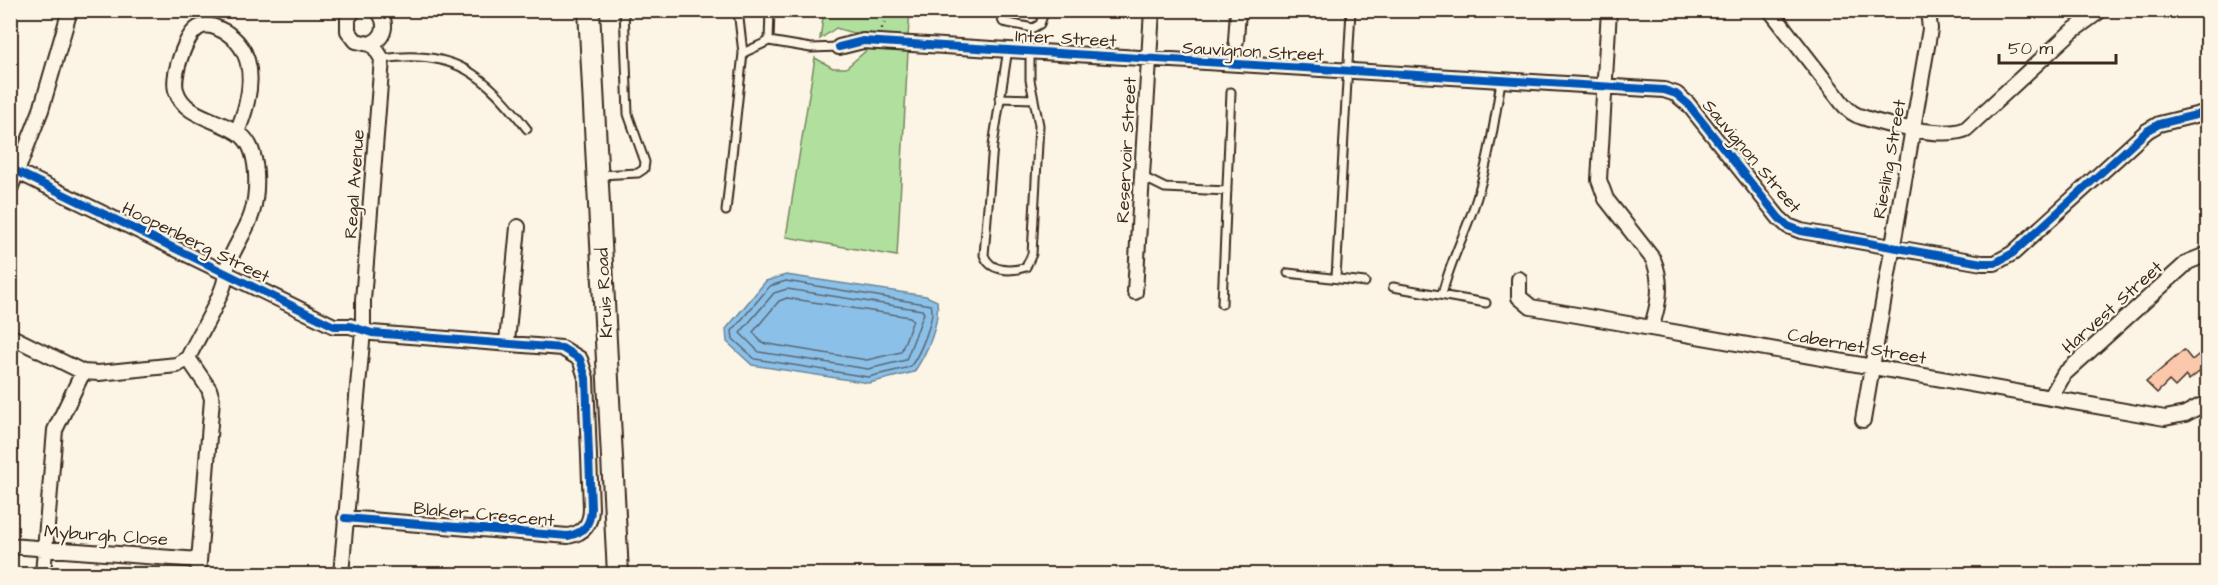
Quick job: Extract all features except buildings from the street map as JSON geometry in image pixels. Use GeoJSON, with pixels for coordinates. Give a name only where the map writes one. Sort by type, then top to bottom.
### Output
{"type":"FeatureCollection","features":[{"type":"Feature","properties":{"kind":"street"},"geometry":{"type":"LineString","coordinates":[[10,189],[41,111],[70,10]]}},
{"type":"Feature","properties":{"kind":"street"},"geometry":{"type":"LineString","coordinates":[[354,10],[347,25],[351,37],[362,44],[372,43],[380,38],[385,26],[377,10]]}},
{"type":"Feature","properties":{"kind":"street","name":"Kruis Road"},"geometry":{"type":"LineString","coordinates":[[589,10],[618,574]]}},
{"type":"Feature","properties":{"kind":"street","name":"Reservoir Street"},"geometry":{"type":"LineString","coordinates":[[1135,292],[1152,10]]}},
{"type":"Feature","properties":{"kind":"street"},"geometry":{"type":"LineString","coordinates":[[1236,41],[1238,10]]}},
{"type":"Feature","properties":{"kind":"street"},"geometry":{"type":"LineString","coordinates":[[1609,10],[1599,180],[1606,199],[1653,259],[1658,269],[1659,293],[1651,328]]}},
{"type":"Feature","properties":{"kind":"street"},"geometry":{"type":"LineString","coordinates":[[1770,10],[1848,109],[1861,117],[1913,128],[1952,133],[1966,129],[2072,32],[2101,10]]}},
{"type":"Feature","properties":{"kind":"street","name":"Riesling Street"},"geometry":{"type":"LineString","coordinates":[[1863,420],[1930,29],[1928,10]]}},
{"type":"Feature","properties":{"kind":"street"},"geometry":{"type":"LineString","coordinates":[[10,336],[83,372],[99,373],[177,365],[188,358],[224,285],[225,273],[252,212],[255,187],[253,154],[245,139],[237,132],[189,109],[176,91],[174,75],[195,29],[203,26],[210,26],[229,35],[239,43],[247,57],[249,77],[246,106],[237,132]]}},
{"type":"Feature","properties":{"kind":"street","name":"Inter Street"},"geometry":{"type":"LineString","coordinates":[[839,47],[863,41],[1149,59]]}},
{"type":"Feature","properties":{"kind":"street"},"geometry":{"type":"LineString","coordinates":[[372,43],[382,59]]}},
{"type":"Feature","properties":{"kind":"street","name":"Regal Avenue"},"geometry":{"type":"LineString","coordinates":[[363,330],[382,59]]}},
{"type":"Feature","properties":{"kind":"street","name":"Sauvignon Street"},"geometry":{"type":"LineString","coordinates":[[1149,59],[1664,90],[1676,94],[1688,104],[1779,218],[1788,226],[1801,231],[1982,263],[1995,263],[2013,253],[2147,131],[2159,123],[2208,112]]}},
{"type":"Feature","properties":{"kind":"street","name":"Hoopenberg Street"},"geometry":{"type":"LineString","coordinates":[[18,172],[334,326],[363,330]]}},
{"type":"Feature","properties":{"kind":"street"},"geometry":{"type":"LineString","coordinates":[[507,342],[518,227]]}},
{"type":"Feature","properties":{"kind":"street","name":"Harvest Street"},"geometry":{"type":"LineString","coordinates":[[2051,398],[2064,374],[2188,262],[2208,254]]}},
{"type":"Feature","properties":{"kind":"street","name":"Cabernet Street"},"geometry":{"type":"LineString","coordinates":[[1519,279],[1519,297],[1531,307],[2165,418],[2185,414],[2208,402]]}},
{"type":"Feature","properties":{"kind":"street"},"geometry":{"type":"LineString","coordinates":[[341,574],[363,330]]}},
{"type":"Feature","properties":{"kind":"street","name":"Blaker Crescent"},"geometry":{"type":"LineString","coordinates":[[345,518],[568,536],[584,530],[591,517],[585,368],[572,352],[561,348],[507,342],[363,330]]}},
{"type":"Feature","properties":{"kind":"street"},"geometry":{"type":"LineString","coordinates":[[188,358],[203,379],[212,399],[198,567]]}},
{"type":"Feature","properties":{"kind":"street"},"geometry":{"type":"LineString","coordinates":[[43,574],[55,430],[83,372]]}},
{"type":"Feature","properties":{"kind":"street","name":"Myburgh Close"},"geometry":{"type":"LineString","coordinates":[[10,546],[198,567]]}},
{"type":"Feature","properties":{"kind":"lane"},"geometry":{"type":"LineString","coordinates":[[598,175],[639,173],[644,169],[645,162],[628,114],[624,10]]}},
{"type":"Feature","properties":{"kind":"lane"},"geometry":{"type":"LineString","coordinates":[[726,211],[743,53],[738,10]]}},
{"type":"Feature","properties":{"kind":"lane"},"geometry":{"type":"LineString","coordinates":[[769,41],[770,10]]}},
{"type":"Feature","properties":{"kind":"lane"},"geometry":{"type":"LineString","coordinates":[[998,10],[1003,22],[1033,28],[1040,24],[1045,10]]}},
{"type":"Feature","properties":{"kind":"lane"},"geometry":{"type":"LineString","coordinates":[[1336,278],[1351,10]]}},
{"type":"Feature","properties":{"kind":"lane"},"geometry":{"type":"LineString","coordinates":[[743,53],[769,41],[811,48],[839,47]]}},
{"type":"Feature","properties":{"kind":"lane"},"geometry":{"type":"LineString","coordinates":[[1008,49],[999,98],[984,255],[986,261],[1003,270],[1018,270],[1026,267],[1032,254],[1039,125],[1030,80],[1030,51]]}},
{"type":"Feature","properties":{"kind":"lane"},"geometry":{"type":"LineString","coordinates":[[382,59],[421,55],[441,58],[461,65],[493,89],[527,129]]}},
{"type":"Feature","properties":{"kind":"lane"},"geometry":{"type":"LineString","coordinates":[[1442,295],[1448,269],[1478,197],[1495,118],[1500,81]]}},
{"type":"Feature","properties":{"kind":"lane"},"geometry":{"type":"LineString","coordinates":[[1222,304],[1231,92]]}},
{"type":"Feature","properties":{"kind":"lane"},"geometry":{"type":"LineString","coordinates":[[999,98],[1034,99]]}},
{"type":"Feature","properties":{"kind":"lane"},"geometry":{"type":"LineString","coordinates":[[1143,177],[1165,188],[1227,191]]}},
{"type":"Feature","properties":{"kind":"lane"},"geometry":{"type":"LineString","coordinates":[[1288,273],[1365,282]]}},
{"type":"Feature","properties":{"kind":"lane"},"geometry":{"type":"LineString","coordinates":[[1393,287],[1486,303]]}},
{"type":"Feature","properties":{"kind":"path"},"geometry":{"type":"LineString","coordinates":[[882,30],[888,10]]}},
{"type":"Feature","properties":{"kind":"green space"},"geometry":{"type":"Polygon","coordinates":[[[824,11],[910,11],[908,36],[853,33],[836,28],[820,39],[824,11]]]}},
{"type":"Feature","properties":{"kind":"green space"},"geometry":{"type":"Polygon","coordinates":[[[868,49],[908,51],[897,256],[786,237],[815,58],[833,68],[846,68],[868,49]]]}},
{"type":"Feature","properties":{"kind":"water"},"geometry":{"type":"Polygon","coordinates":[[[786,275],[926,296],[937,301],[934,329],[924,356],[914,372],[869,383],[752,365],[727,342],[726,329],[766,281],[786,275]]]}},
{"type":"Feature","properties":{"kind":"cycle path"},"geometry":{"type":"LineString","coordinates":[[839,47],[863,41],[1664,90],[1676,94],[1688,104],[1779,218],[1788,226],[1801,231],[1982,263],[1995,263],[2013,253],[2147,131],[2159,124],[2208,112]]}},
{"type":"Feature","properties":{"kind":"cycle path"},"geometry":{"type":"LineString","coordinates":[[18,172],[334,326],[350,326],[372,333],[562,348],[580,359],[586,378],[591,508],[590,519],[586,527],[578,533],[568,536],[345,518]]}}]}
